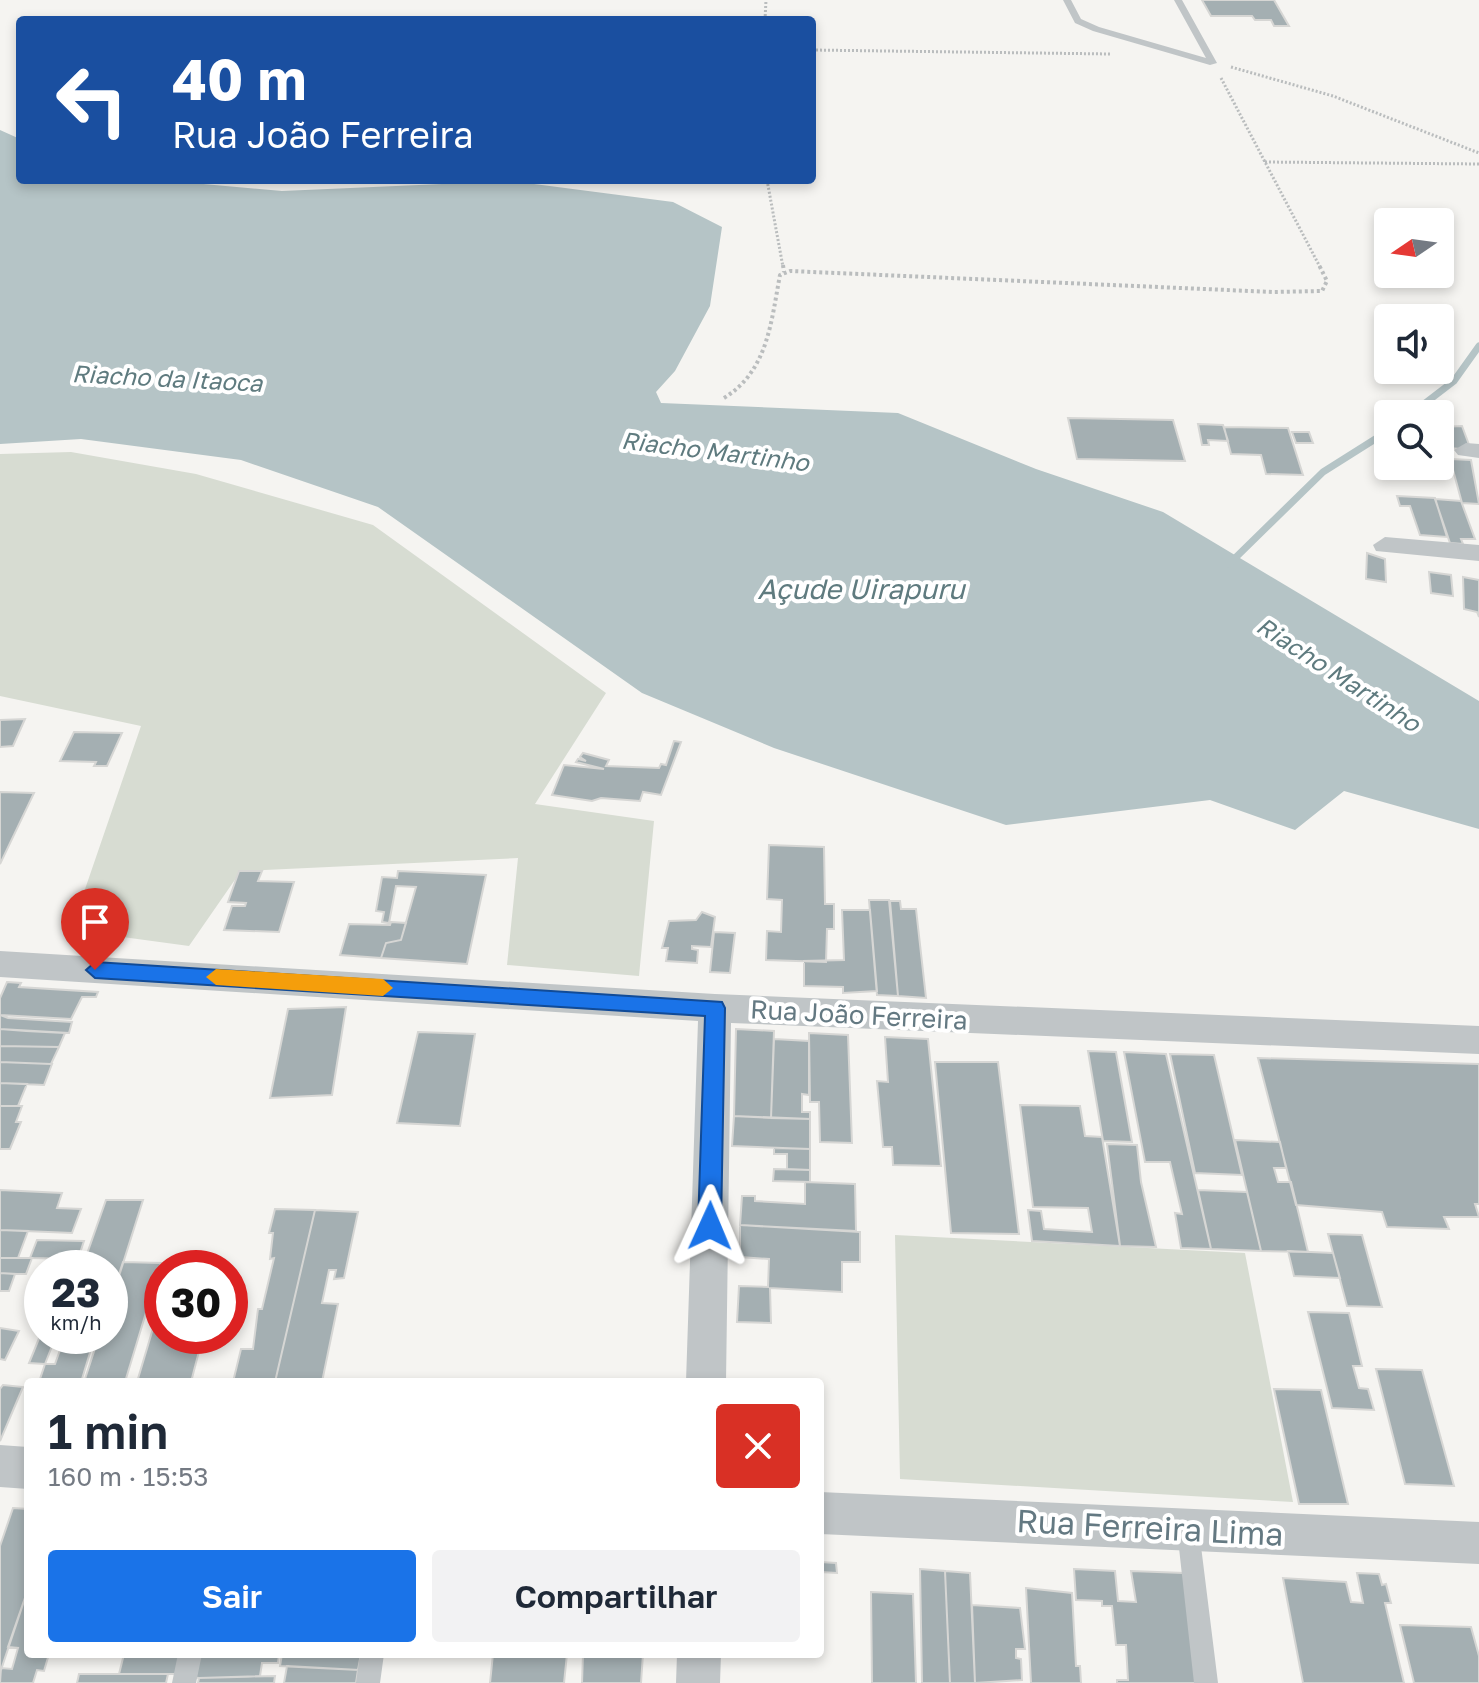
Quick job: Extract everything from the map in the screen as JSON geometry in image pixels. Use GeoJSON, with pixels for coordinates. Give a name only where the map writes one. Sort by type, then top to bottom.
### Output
{"type":"FeatureCollection","features":[{"type":"Feature","properties":{"kind":"street"},"geometry":{"type":"LineString","coordinates":[[1385,545],[1479,553]]}},
{"type":"Feature","properties":{"kind":"street","name":"Rua João Ferreira"},"geometry":{"type":"LineString","coordinates":[[1,966],[715,1008],[1479,1040]]}},
{"type":"Feature","properties":{"kind":"street"},"geometry":{"type":"LineString","coordinates":[[706,1378],[715,1008]]}},
{"type":"Feature","properties":{"kind":"street"},"geometry":{"type":"LineString","coordinates":[[0,1466],[24,1468]]}},
{"type":"Feature","properties":{"kind":"street","name":"Rua Ferreira Lima"},"geometry":{"type":"LineString","coordinates":[[824,1513],[1479,1543]]}},
{"type":"Feature","properties":{"kind":"street"},"geometry":{"type":"LineString","coordinates":[[698,1683],[699,1658]]}},
{"type":"Feature","properties":{"kind":"lane"},"geometry":{"type":"LineString","coordinates":[[1067,0],[1078,21],[1090,27],[1213,63]]}},
{"type":"Feature","properties":{"kind":"lane"},"geometry":{"type":"LineString","coordinates":[[1178,0],[1213,63]]}},
{"type":"Feature","properties":{"kind":"lane"},"geometry":{"type":"LineString","coordinates":[[1188,1530],[1206,1683]]}},
{"type":"Feature","properties":{"kind":"lane"},"geometry":{"type":"LineString","coordinates":[[184,1683],[189,1658]]}},
{"type":"Feature","properties":{"kind":"lane"},"geometry":{"type":"LineString","coordinates":[[368,1683],[371,1658]]}},
{"type":"Feature","properties":{"kind":"path"},"geometry":{"type":"LineString","coordinates":[[816,50],[1119,54]]}},
{"type":"Feature","properties":{"kind":"path"},"geometry":{"type":"LineString","coordinates":[[1213,63],[1333,96],[1479,153]]}},
{"type":"Feature","properties":{"kind":"path"},"geometry":{"type":"LineString","coordinates":[[724,398],[740,389],[759,361],[780,275],[784,272],[1036,279],[1284,293],[1322,291],[1327,281],[1213,63]]}},
{"type":"Feature","properties":{"kind":"path"},"geometry":{"type":"LineString","coordinates":[[1265,162],[1479,164]]}},
{"type":"Feature","properties":{"kind":"path"},"geometry":{"type":"LineString","coordinates":[[768,184],[784,272]]}},
{"type":"Feature","properties":{"kind":"shaded area"},"geometry":{"type":"Polygon","coordinates":[[[71,452],[196,474],[373,525],[606,693],[535,804],[654,821],[639,976],[507,965],[518,858],[241,871],[189,946],[71,930],[141,726],[0,696],[0,454],[71,452]]]}},
{"type":"Feature","properties":{"kind":"shaded area"},"geometry":{"type":"Polygon","coordinates":[[[895,1235],[1245,1253],[1293,1502],[900,1479],[895,1235]]]}},
{"type":"Feature","properties":{"kind":"water","name":"Açude Uirapuru"},"geometry":{"type":"Polygon","coordinates":[[[0,130],[16,137],[16,184],[204,184],[282,191],[442,184],[534,184],[673,202],[722,227],[710,306],[675,371],[656,392],[661,403],[898,413],[1036,469],[1163,512],[1479,701],[1479,829],[1344,791],[1295,830],[1210,800],[1006,825],[774,748],[642,693],[378,507],[241,460],[81,439],[0,444],[0,130]]]}},
{"type":"Feature","properties":{"kind":"building"},"geometry":{"type":"Polygon","coordinates":[[[1202,0],[1274,0],[1289,26],[1274,26],[1271,20],[1255,20],[1252,16],[1211,16],[1202,0]]]}},
{"type":"Feature","properties":{"kind":"building"},"geometry":{"type":"Polygon","coordinates":[[[1068,418],[1173,420],[1185,461],[1077,459],[1068,418]]]}},
{"type":"Feature","properties":{"kind":"building"},"geometry":{"type":"Polygon","coordinates":[[[1198,424],[1223,425],[1228,441],[1208,440],[1209,445],[1202,445],[1198,424]]]}},
{"type":"Feature","properties":{"kind":"building"},"geometry":{"type":"Polygon","coordinates":[[[1454,426],[1462,426],[1471,450],[1454,448],[1454,426]]]}},
{"type":"Feature","properties":{"kind":"building"},"geometry":{"type":"Polygon","coordinates":[[[1224,427],[1288,428],[1303,475],[1266,474],[1261,455],[1231,454],[1224,427]]]}},
{"type":"Feature","properties":{"kind":"building"},"geometry":{"type":"Polygon","coordinates":[[[1292,432],[1309,432],[1313,443],[1296,443],[1292,432]]]}},
{"type":"Feature","properties":{"kind":"building"},"geometry":{"type":"Polygon","coordinates":[[[1454,459],[1471,460],[1479,504],[1462,503],[1454,474],[1454,459]]]}},
{"type":"Feature","properties":{"kind":"building"},"geometry":{"type":"Polygon","coordinates":[[[1397,496],[1435,498],[1447,537],[1420,535],[1410,506],[1400,506],[1397,496]]]}},
{"type":"Feature","properties":{"kind":"building"},"geometry":{"type":"Polygon","coordinates":[[[1435,499],[1461,501],[1475,539],[1461,539],[1463,544],[1450,543],[1435,499]]]}},
{"type":"Feature","properties":{"kind":"building"},"geometry":{"type":"Polygon","coordinates":[[[1367,553],[1385,559],[1386,582],[1366,579],[1367,553]]]}},
{"type":"Feature","properties":{"kind":"building"},"geometry":{"type":"Polygon","coordinates":[[[1429,572],[1451,575],[1453,596],[1431,593],[1429,572]]]}},
{"type":"Feature","properties":{"kind":"building"},"geometry":{"type":"Polygon","coordinates":[[[1463,577],[1479,580],[1479,617],[1477,612],[1464,609],[1463,577]]]}},
{"type":"Feature","properties":{"kind":"building"},"geometry":{"type":"Polygon","coordinates":[[[25,719],[13,746],[0,747],[0,720],[25,719]]]}},
{"type":"Feature","properties":{"kind":"building"},"geometry":{"type":"Polygon","coordinates":[[[74,732],[122,733],[107,766],[94,766],[96,762],[60,761],[74,732]]]}},
{"type":"Feature","properties":{"kind":"building"},"geometry":{"type":"Polygon","coordinates":[[[674,741],[681,742],[661,795],[643,792],[640,801],[601,798],[592,801],[552,795],[564,765],[604,769],[576,762],[578,759],[586,761],[580,757],[583,753],[609,760],[606,766],[659,768],[661,764],[666,765],[674,741]]]}},
{"type":"Feature","properties":{"kind":"building"},"geometry":{"type":"Polygon","coordinates":[[[0,792],[34,793],[0,864],[0,792]]]}},
{"type":"Feature","properties":{"kind":"building"},"geometry":{"type":"Polygon","coordinates":[[[769,845],[824,847],[825,904],[834,904],[834,929],[827,929],[826,962],[766,960],[767,931],[781,932],[782,900],[767,899],[769,845]]]}},
{"type":"Feature","properties":{"kind":"building"},"geometry":{"type":"Polygon","coordinates":[[[239,871],[262,871],[258,881],[294,882],[279,932],[224,930],[232,906],[245,906],[246,903],[228,902],[239,871]]]}},
{"type":"Feature","properties":{"kind":"building"},"geometry":{"type":"Polygon","coordinates":[[[398,871],[486,875],[467,964],[381,958],[386,943],[401,940],[416,887],[396,886],[389,923],[382,922],[384,912],[376,911],[382,877],[397,878],[398,871]]]}},
{"type":"Feature","properties":{"kind":"building"},"geometry":{"type":"Polygon","coordinates":[[[869,900],[889,900],[898,996],[877,995],[869,900]]]}},
{"type":"Feature","properties":{"kind":"building"},"geometry":{"type":"Polygon","coordinates":[[[890,901],[900,901],[901,909],[916,909],[926,998],[898,996],[890,901]]]}},
{"type":"Feature","properties":{"kind":"building"},"geometry":{"type":"Polygon","coordinates":[[[842,910],[870,910],[877,991],[843,993],[843,987],[804,986],[804,961],[844,960],[842,910]]]}},
{"type":"Feature","properties":{"kind":"building"},"geometry":{"type":"Polygon","coordinates":[[[702,912],[715,917],[711,947],[692,946],[692,949],[698,950],[697,963],[666,961],[668,948],[662,948],[669,921],[696,920],[702,912]]]}},
{"type":"Feature","properties":{"kind":"building"},"geometry":{"type":"Polygon","coordinates":[[[391,922],[406,923],[401,940],[386,943],[381,958],[340,955],[349,924],[390,925],[391,922]]]}},
{"type":"Feature","properties":{"kind":"building"},"geometry":{"type":"Polygon","coordinates":[[[714,932],[735,933],[730,973],[710,972],[714,932]]]}},
{"type":"Feature","properties":{"kind":"building"},"geometry":{"type":"Polygon","coordinates":[[[7,982],[21,983],[19,987],[98,992],[96,997],[82,997],[71,1019],[0,1015],[0,998],[7,982]]]}},
{"type":"Feature","properties":{"kind":"building"},"geometry":{"type":"Polygon","coordinates":[[[346,1007],[332,1095],[270,1098],[288,1009],[346,1007]]]}},
{"type":"Feature","properties":{"kind":"building"},"geometry":{"type":"Polygon","coordinates":[[[0,1015],[72,1022],[69,1033],[0,1029],[0,1015]]]}},
{"type":"Feature","properties":{"kind":"building"},"geometry":{"type":"Polygon","coordinates":[[[0,1029],[65,1033],[59,1047],[0,1046],[0,1029]]]}},
{"type":"Feature","properties":{"kind":"building"},"geometry":{"type":"Polygon","coordinates":[[[736,1029],[774,1031],[771,1118],[734,1116],[736,1029]]]}},
{"type":"Feature","properties":{"kind":"building"},"geometry":{"type":"Polygon","coordinates":[[[418,1032],[475,1034],[460,1126],[397,1123],[418,1032]]]}},
{"type":"Feature","properties":{"kind":"building"},"geometry":{"type":"Polygon","coordinates":[[[809,1033],[848,1035],[852,1143],[820,1142],[819,1102],[810,1102],[809,1033]]]}},
{"type":"Feature","properties":{"kind":"building"},"geometry":{"type":"Polygon","coordinates":[[[885,1037],[928,1039],[941,1166],[893,1165],[892,1147],[883,1147],[877,1081],[888,1082],[885,1037]]]}},
{"type":"Feature","properties":{"kind":"building"},"geometry":{"type":"Polygon","coordinates":[[[774,1039],[809,1041],[809,1095],[802,1094],[802,1112],[810,1112],[810,1119],[771,1118],[774,1039]]]}},
{"type":"Feature","properties":{"kind":"building"},"geometry":{"type":"Polygon","coordinates":[[[0,1046],[59,1047],[51,1064],[0,1062],[0,1046]]]}},
{"type":"Feature","properties":{"kind":"building"},"geometry":{"type":"Polygon","coordinates":[[[1088,1051],[1116,1052],[1132,1142],[1103,1141],[1088,1051]]]}},
{"type":"Feature","properties":{"kind":"building"},"geometry":{"type":"Polygon","coordinates":[[[1124,1052],[1166,1054],[1211,1249],[1181,1248],[1175,1213],[1182,1214],[1170,1162],[1145,1162],[1124,1052]]]}},
{"type":"Feature","properties":{"kind":"building"},"geometry":{"type":"Polygon","coordinates":[[[1170,1054],[1214,1055],[1242,1175],[1195,1173],[1170,1054]]]}},
{"type":"Feature","properties":{"kind":"building"},"geometry":{"type":"Polygon","coordinates":[[[1258,1058],[1479,1064],[1479,1204],[1475,1204],[1479,1217],[1444,1217],[1449,1229],[1387,1227],[1382,1212],[1296,1205],[1258,1058]]]}},
{"type":"Feature","properties":{"kind":"building"},"geometry":{"type":"Polygon","coordinates":[[[0,1062],[52,1064],[44,1085],[0,1083],[0,1062]]]}},
{"type":"Feature","properties":{"kind":"building"},"geometry":{"type":"Polygon","coordinates":[[[935,1062],[998,1062],[1019,1234],[951,1233],[935,1062]]]}},
{"type":"Feature","properties":{"kind":"building"},"geometry":{"type":"Polygon","coordinates":[[[0,1083],[27,1084],[18,1106],[0,1106],[0,1083]]]}},
{"type":"Feature","properties":{"kind":"building"},"geometry":{"type":"Polygon","coordinates":[[[1020,1105],[1080,1106],[1085,1136],[1102,1137],[1120,1246],[1032,1241],[1028,1210],[1041,1211],[1044,1229],[1092,1232],[1088,1208],[1033,1207],[1020,1105]]]}},
{"type":"Feature","properties":{"kind":"building"},"geometry":{"type":"Polygon","coordinates":[[[0,1106],[22,1106],[16,1122],[21,1122],[10,1149],[0,1149],[0,1106]]]}},
{"type":"Feature","properties":{"kind":"building"},"geometry":{"type":"Polygon","coordinates":[[[734,1116],[810,1119],[810,1149],[732,1146],[734,1116]]]}},
{"type":"Feature","properties":{"kind":"building"},"geometry":{"type":"Polygon","coordinates":[[[1235,1140],[1280,1142],[1286,1168],[1274,1168],[1278,1182],[1291,1182],[1308,1252],[1261,1251],[1235,1140]]]}},
{"type":"Feature","properties":{"kind":"building"},"geometry":{"type":"Polygon","coordinates":[[[1107,1144],[1137,1145],[1141,1182],[1156,1247],[1120,1246],[1107,1144]]]}},
{"type":"Feature","properties":{"kind":"building"},"geometry":{"type":"Polygon","coordinates":[[[774,1148],[810,1149],[810,1170],[787,1169],[787,1154],[774,1154],[774,1148]]]}},
{"type":"Feature","properties":{"kind":"building"},"geometry":{"type":"Polygon","coordinates":[[[774,1169],[810,1170],[810,1182],[773,1181],[774,1169]]]}},
{"type":"Feature","properties":{"kind":"building"},"geometry":{"type":"Polygon","coordinates":[[[805,1182],[855,1184],[856,1231],[740,1225],[742,1196],[755,1196],[755,1201],[805,1204],[805,1182]]]}},
{"type":"Feature","properties":{"kind":"building"},"geometry":{"type":"Polygon","coordinates":[[[0,1190],[62,1193],[57,1208],[81,1209],[72,1233],[0,1230],[0,1190]]]}},
{"type":"Feature","properties":{"kind":"building"},"geometry":{"type":"Polygon","coordinates":[[[1198,1190],[1247,1192],[1261,1251],[1211,1249],[1198,1190]]]}},
{"type":"Feature","properties":{"kind":"building"},"geometry":{"type":"Polygon","coordinates":[[[106,1200],[143,1200],[127,1250],[88,1250],[106,1200]]]}},
{"type":"Feature","properties":{"kind":"building"},"geometry":{"type":"Polygon","coordinates":[[[275,1209],[315,1210],[276,1378],[234,1378],[240,1354],[248,1354],[248,1349],[253,1349],[258,1309],[262,1309],[274,1258],[270,1259],[273,1233],[269,1233],[275,1209]]]}},
{"type":"Feature","properties":{"kind":"building"},"geometry":{"type":"Polygon","coordinates":[[[315,1210],[358,1212],[344,1278],[334,1279],[336,1270],[329,1270],[322,1303],[338,1304],[323,1378],[276,1378],[315,1210]]]}},
{"type":"Feature","properties":{"kind":"building"},"geometry":{"type":"Polygon","coordinates":[[[740,1225],[860,1232],[860,1262],[842,1262],[842,1292],[770,1288],[771,1323],[737,1322],[739,1286],[768,1287],[769,1259],[740,1257],[740,1225]]]}},
{"type":"Feature","properties":{"kind":"building"},"geometry":{"type":"Polygon","coordinates":[[[0,1230],[28,1231],[18,1258],[0,1258],[0,1230]]]}},
{"type":"Feature","properties":{"kind":"building"},"geometry":{"type":"Polygon","coordinates":[[[1328,1234],[1362,1235],[1382,1307],[1347,1306],[1328,1234]]]}},
{"type":"Feature","properties":{"kind":"building"},"geometry":{"type":"Polygon","coordinates":[[[37,1240],[84,1241],[81,1250],[33,1250],[37,1240]]]}},
{"type":"Feature","properties":{"kind":"building"},"geometry":{"type":"Polygon","coordinates":[[[1288,1251],[1333,1253],[1340,1278],[1294,1276],[1288,1251]]]}},
{"type":"Feature","properties":{"kind":"building"},"geometry":{"type":"Polygon","coordinates":[[[0,1258],[24,1258],[24,1274],[0,1273],[0,1258]]]}},
{"type":"Feature","properties":{"kind":"building"},"geometry":{"type":"Polygon","coordinates":[[[128,1262],[144,1263],[144,1319],[126,1378],[85,1378],[93,1354],[128,1354],[128,1262]]]}},
{"type":"Feature","properties":{"kind":"building"},"geometry":{"type":"Polygon","coordinates":[[[0,1273],[15,1274],[9,1291],[0,1291],[0,1273]]]}},
{"type":"Feature","properties":{"kind":"building"},"geometry":{"type":"Polygon","coordinates":[[[1308,1312],[1349,1313],[1362,1366],[1353,1366],[1359,1388],[1368,1389],[1374,1410],[1332,1408],[1308,1312]]]}},
{"type":"Feature","properties":{"kind":"building"},"geometry":{"type":"Polygon","coordinates":[[[0,1328],[19,1331],[5,1360],[0,1359],[0,1328]]]}},
{"type":"Feature","properties":{"kind":"building"},"geometry":{"type":"Polygon","coordinates":[[[33,1354],[49,1354],[45,1364],[29,1363],[33,1354]]]}},
{"type":"Feature","properties":{"kind":"building"},"geometry":{"type":"Polygon","coordinates":[[[59,1354],[90,1354],[82,1378],[40,1378],[45,1364],[55,1364],[59,1354]]]}},
{"type":"Feature","properties":{"kind":"building"},"geometry":{"type":"Polygon","coordinates":[[[145,1354],[198,1354],[192,1378],[138,1378],[145,1354]]]}},
{"type":"Feature","properties":{"kind":"building"},"geometry":{"type":"Polygon","coordinates":[[[1376,1369],[1422,1370],[1454,1486],[1405,1484],[1376,1369]]]}},
{"type":"Feature","properties":{"kind":"building"},"geometry":{"type":"Polygon","coordinates":[[[3,1385],[23,1387],[0,1441],[0,1389],[3,1385]]]}},
{"type":"Feature","properties":{"kind":"building"},"geometry":{"type":"Polygon","coordinates":[[[1274,1389],[1321,1390],[1348,1504],[1299,1504],[1274,1389]]]}},
{"type":"Feature","properties":{"kind":"building"},"geometry":{"type":"Polygon","coordinates":[[[13,1508],[24,1509],[24,1601],[0,1673],[0,1546],[13,1508]]]}},
{"type":"Feature","properties":{"kind":"building"},"geometry":{"type":"Polygon","coordinates":[[[824,1562],[836,1563],[837,1573],[824,1572],[824,1562]]]}},
{"type":"Feature","properties":{"kind":"building"},"geometry":{"type":"Polygon","coordinates":[[[920,1569],[945,1571],[950,1683],[922,1683],[920,1569]]]}},
{"type":"Feature","properties":{"kind":"building"},"geometry":{"type":"Polygon","coordinates":[[[1074,1569],[1115,1571],[1118,1601],[1136,1602],[1131,1571],[1184,1573],[1196,1683],[1117,1683],[1117,1680],[1128,1680],[1126,1645],[1116,1645],[1112,1606],[1102,1606],[1102,1601],[1076,1600],[1074,1569]]]}},
{"type":"Feature","properties":{"kind":"building"},"geometry":{"type":"Polygon","coordinates":[[[945,1571],[970,1573],[975,1683],[950,1683],[945,1571]]]}},
{"type":"Feature","properties":{"kind":"building"},"geometry":{"type":"Polygon","coordinates":[[[1357,1573],[1379,1574],[1382,1585],[1386,1584],[1391,1603],[1385,1603],[1404,1683],[1303,1683],[1283,1578],[1346,1582],[1351,1602],[1363,1603],[1357,1573]]]}},
{"type":"Feature","properties":{"kind":"building"},"geometry":{"type":"Polygon","coordinates":[[[1026,1588],[1072,1593],[1076,1666],[1080,1666],[1081,1683],[1031,1683],[1026,1588]]]}},
{"type":"Feature","properties":{"kind":"building"},"geometry":{"type":"Polygon","coordinates":[[[871,1592],[913,1594],[916,1683],[872,1683],[871,1592]]]}},
{"type":"Feature","properties":{"kind":"building"},"geometry":{"type":"Polygon","coordinates":[[[24,1601],[24,1658],[48,1658],[44,1671],[37,1670],[33,1683],[0,1683],[1,1668],[12,1669],[18,1648],[8,1647],[24,1601]]]}},
{"type":"Feature","properties":{"kind":"building"},"geometry":{"type":"Polygon","coordinates":[[[972,1605],[1020,1608],[1025,1649],[1016,1649],[1016,1658],[1021,1659],[1022,1680],[975,1683],[972,1605]]]}},
{"type":"Feature","properties":{"kind":"building"},"geometry":{"type":"Polygon","coordinates":[[[1400,1625],[1471,1627],[1479,1656],[1479,1683],[1414,1683],[1400,1625]]]}},
{"type":"Feature","properties":{"kind":"building"},"geometry":{"type":"Polygon","coordinates":[[[123,1658],[181,1658],[177,1674],[119,1674],[123,1658]]]}},
{"type":"Feature","properties":{"kind":"building"},"geometry":{"type":"Polygon","coordinates":[[[194,1658],[279,1658],[278,1663],[262,1663],[260,1676],[191,1677],[194,1658]]]}},
{"type":"Feature","properties":{"kind":"building"},"geometry":{"type":"Polygon","coordinates":[[[281,1658],[360,1658],[358,1670],[280,1666],[281,1658]]]}},
{"type":"Feature","properties":{"kind":"building"},"geometry":{"type":"Polygon","coordinates":[[[493,1658],[567,1658],[564,1683],[490,1683],[493,1658]]]}},
{"type":"Feature","properties":{"kind":"building"},"geometry":{"type":"Polygon","coordinates":[[[583,1658],[643,1658],[641,1683],[582,1683],[583,1658]]]}},
{"type":"Feature","properties":{"kind":"building"},"geometry":{"type":"Polygon","coordinates":[[[287,1666],[358,1670],[356,1683],[284,1683],[287,1666]]]}},
{"type":"Feature","properties":{"kind":"building"},"geometry":{"type":"Polygon","coordinates":[[[79,1674],[168,1674],[166,1683],[77,1683],[79,1674]]]}},
{"type":"Feature","properties":{"kind":"building"},"geometry":{"type":"Polygon","coordinates":[[[275,1676],[274,1683],[198,1683],[199,1678],[275,1676]]]}},
{"type":"Feature","properties":{"kind":"waterway"},"geometry":{"type":"LineString","coordinates":[[1429,400],[1454,381],[1479,346]]}},
{"type":"Feature","properties":{"kind":"waterway"},"geometry":{"type":"LineString","coordinates":[[1229,564],[1323,472],[1374,440]]}},
{"type":"Feature","properties":{"kind":"slow traffic"},"geometry":{"type":"LineString","coordinates":[[216,977],[383,988]]}},
{"type":"Feature","properties":{"kind":"route"},"geometry":{"type":"LineString","coordinates":[[95,970],[715,1008],[710,1226]]}},
{"type":"Feature","properties":{"kind":"water label","name":"Riacho da Itaoca"},"geometry":{"type":"Point","coordinates":[167,379]}},
{"type":"Feature","properties":{"kind":"water label","name":"Riacho Martinho"},"geometry":{"type":"Point","coordinates":[715,452]}},
{"type":"Feature","properties":{"kind":"water label","name":"Riacho Martinho"},"geometry":{"type":"Point","coordinates":[1338,675]}}]}
